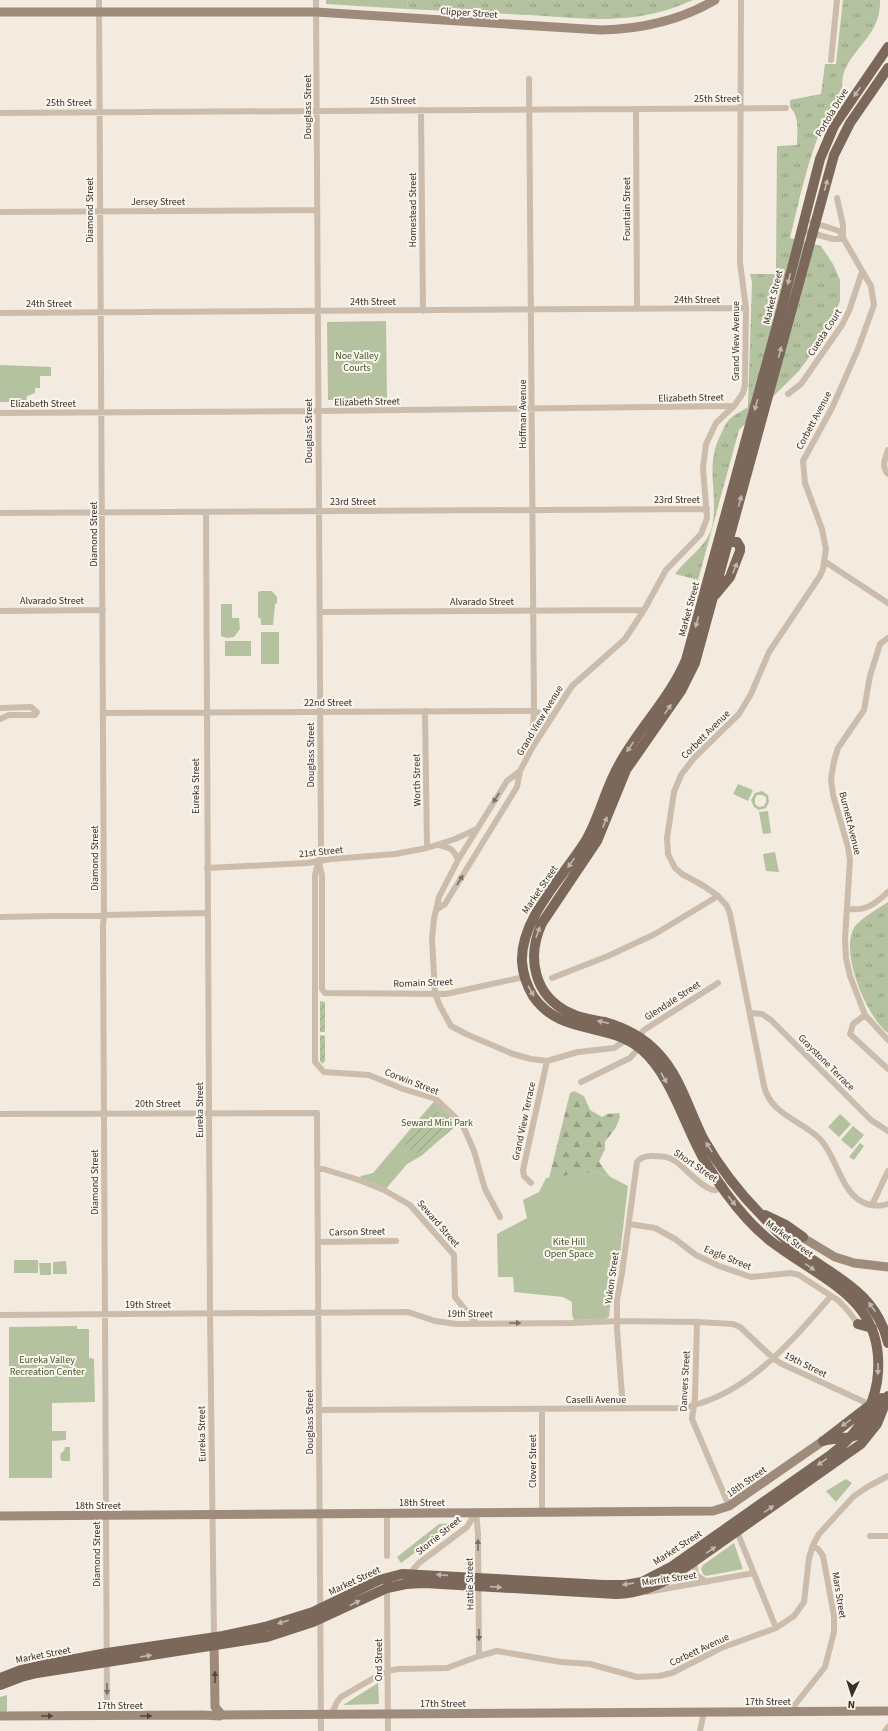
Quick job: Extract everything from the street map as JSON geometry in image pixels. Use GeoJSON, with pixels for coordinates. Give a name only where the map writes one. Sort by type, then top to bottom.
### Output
{"type":"FeatureCollection","features":[{"type":"Feature","properties":{"kind":"main road","name":"Portola Drive"},"geometry":{"type":"LineString","coordinates":[[801,230],[820,159],[830,134],[846,107],[888,47]]}},
{"type":"Feature","properties":{"kind":"main road"},"geometry":{"type":"LineString","coordinates":[[719,543],[724,539],[729,539],[815,223],[830,170],[841,139],[850,123],[888,68]]}},
{"type":"Feature","properties":{"kind":"main road","name":"Market Street"},"geometry":{"type":"LineString","coordinates":[[320,1614],[379,1580],[394,1575],[410,1573],[479,1582],[608,1594],[635,1592],[661,1584],[694,1562],[735,1528],[832,1454],[860,1425],[871,1405],[876,1387],[878,1370],[876,1344],[872,1328],[862,1309],[848,1294],[780,1242],[750,1222],[721,1187],[701,1154],[662,1073],[652,1060],[640,1048],[626,1040],[610,1034],[574,1025],[559,1019],[540,1005],[524,977],[522,965],[522,950],[526,935],[533,919],[589,836],[618,766],[682,669],[692,641],[719,543],[782,308],[801,230]]}},
{"type":"Feature","properties":{"kind":"main road","name":"Market Street"},"geometry":{"type":"LineString","coordinates":[[729,539],[739,544],[739,557],[730,577],[714,597],[698,653],[688,678],[629,766],[597,841],[546,917],[539,930],[534,945],[533,958],[536,974],[542,987],[553,1001],[564,1010],[578,1016],[613,1025],[639,1036],[659,1054],[670,1068],[705,1141],[731,1179],[780,1242],[797,1249],[846,1282],[860,1294],[878,1316],[888,1343]]}},
{"type":"Feature","properties":{"kind":"main road"},"geometry":{"type":"LineString","coordinates":[[753,1206],[791,1228],[803,1237]]}},
{"type":"Feature","properties":{"kind":"main road"},"geometry":{"type":"LineString","coordinates":[[858,1324],[872,1328]]}},
{"type":"Feature","properties":{"kind":"main road"},"geometry":{"type":"LineString","coordinates":[[823,1441],[851,1436],[861,1432],[867,1427],[888,1390]]}},
{"type":"Feature","properties":{"kind":"main road","name":"Market Street"},"geometry":{"type":"LineString","coordinates":[[0,1678],[29,1668],[214,1642],[265,1627],[320,1614],[388,1588],[416,1583],[479,1582],[604,1585],[633,1584],[649,1579],[735,1528],[861,1444],[877,1424],[888,1396]]}},
{"type":"Feature","properties":{"kind":"main road"},"geometry":{"type":"LineString","coordinates":[[823,1441],[871,1405]]}},
{"type":"Feature","properties":{"kind":"main road","name":"Market Street"},"geometry":{"type":"LineString","coordinates":[[0,1685],[29,1675],[107,1657]]}},
{"type":"Feature","properties":{"kind":"street","name":"Diamond Street"},"geometry":{"type":"LineString","coordinates":[[99,0],[104,713],[103,926],[107,1716]]}},
{"type":"Feature","properties":{"kind":"street","name":"Douglass Street"},"geometry":{"type":"LineString","coordinates":[[316,0],[321,851],[315,875],[315,1062],[320,1068]]}},
{"type":"Feature","properties":{"kind":"street","name":"Clipper Street"},"geometry":{"type":"LineString","coordinates":[[0,12],[316,12],[510,25],[616,30],[646,26],[676,18],[715,0]]}},
{"type":"Feature","properties":{"kind":"street","name":"Grand View Avenue"},"geometry":{"type":"LineString","coordinates":[[436,910],[444,904],[517,787],[520,771],[532,748],[572,686],[624,639],[644,610],[666,570],[701,534],[707,518],[703,468],[706,444],[716,423],[740,400],[745,385],[746,308],[740,263],[741,0]]}},
{"type":"Feature","properties":{"kind":"street"},"geometry":{"type":"LineString","coordinates":[[831,60],[837,0]]}},
{"type":"Feature","properties":{"kind":"street","name":"Hoffman Avenue"},"geometry":{"type":"LineString","coordinates":[[529,79],[534,711],[532,748]]}},
{"type":"Feature","properties":{"kind":"street","name":"25th Street"},"geometry":{"type":"LineString","coordinates":[[0,113],[786,108]]}},
{"type":"Feature","properties":{"kind":"street","name":"Fountain Street"},"geometry":{"type":"LineString","coordinates":[[636,109],[637,309]]}},
{"type":"Feature","properties":{"kind":"street","name":"Homestead Street"},"geometry":{"type":"LineString","coordinates":[[421,110],[423,311]]}},
{"type":"Feature","properties":{"kind":"street"},"geometry":{"type":"LineString","coordinates":[[837,198],[844,224],[843,239]]}},
{"type":"Feature","properties":{"kind":"street","name":"Jersey Street"},"geometry":{"type":"LineString","coordinates":[[0,212],[317,210]]}},
{"type":"Feature","properties":{"kind":"street"},"geometry":{"type":"LineString","coordinates":[[803,220],[839,231],[862,272]]}},
{"type":"Feature","properties":{"kind":"street"},"geometry":{"type":"LineString","coordinates":[[801,230],[833,239],[843,239]]}},
{"type":"Feature","properties":{"kind":"street","name":"Cuesta Court"},"geometry":{"type":"LineString","coordinates":[[788,394],[801,384],[842,325],[849,311],[862,272]]}},
{"type":"Feature","properties":{"kind":"street","name":"Corbett Avenue"},"geometry":{"type":"LineString","coordinates":[[862,272],[872,292],[874,305],[872,312],[832,408],[804,461],[805,483],[822,529],[826,549],[820,576],[769,652],[751,694],[739,714],[694,758],[681,775],[676,786],[667,846],[670,860],[682,874],[704,886],[718,896],[730,914],[764,1086],[769,1099],[779,1111],[809,1130],[819,1139],[828,1149],[853,1195],[865,1203],[872,1205]]}},
{"type":"Feature","properties":{"kind":"street","name":"24th Street"},"geometry":{"type":"LineString","coordinates":[[0,314],[746,308]]}},
{"type":"Feature","properties":{"kind":"street","name":"Elizabeth Street"},"geometry":{"type":"LineString","coordinates":[[0,413],[734,406]]}},
{"type":"Feature","properties":{"kind":"street"},"geometry":{"type":"LineString","coordinates":[[888,450],[884,461],[885,471],[888,474]]}},
{"type":"Feature","properties":{"kind":"street","name":"23rd Street"},"geometry":{"type":"LineString","coordinates":[[0,513],[706,509]]}},
{"type":"Feature","properties":{"kind":"street","name":"Eureka Street"},"geometry":{"type":"LineString","coordinates":[[206,512],[210,1313],[214,1515],[215,1707]]}},
{"type":"Feature","properties":{"kind":"street"},"geometry":{"type":"LineString","coordinates":[[824,561],[888,603]]}},
{"type":"Feature","properties":{"kind":"street","name":"Alvarado Street"},"geometry":{"type":"LineString","coordinates":[[0,611],[103,610]]}},
{"type":"Feature","properties":{"kind":"street","name":"Alvarado Street"},"geometry":{"type":"LineString","coordinates":[[320,612],[644,610]]}},
{"type":"Feature","properties":{"kind":"street","name":"Burnett Avenue"},"geometry":{"type":"LineString","coordinates":[[888,638],[880,644],[870,676],[864,710],[842,741],[834,761],[831,779],[833,795],[848,847],[850,860],[845,939],[846,958],[850,976],[865,1015],[888,1040]]}},
{"type":"Feature","properties":{"kind":"street"},"geometry":{"type":"LineString","coordinates":[[0,708],[31,707],[37,712],[35,715],[9,715],[0,719]]}},
{"type":"Feature","properties":{"kind":"street","name":"Worth Street"},"geometry":{"type":"LineString","coordinates":[[425,711],[427,848]]}},
{"type":"Feature","properties":{"kind":"street","name":"22nd Street"},"geometry":{"type":"LineString","coordinates":[[104,713],[534,711],[552,717]]}},
{"type":"Feature","properties":{"kind":"street","name":"Grand View Avenue"},"geometry":{"type":"LineString","coordinates":[[520,771],[507,781],[458,860],[439,897],[432,928],[435,994],[451,1026],[513,1054],[547,1060],[578,1052],[614,1048],[626,1040]]}},
{"type":"Feature","properties":{"kind":"street","name":"21st Street"},"geometry":{"type":"LineString","coordinates":[[207,868],[319,861],[395,854],[427,848],[455,839],[477,829]]}},
{"type":"Feature","properties":{"kind":"street"},"geometry":{"type":"LineString","coordinates":[[436,845],[448,847],[455,852],[458,860]]}},
{"type":"Feature","properties":{"kind":"street","name":"Douglass Street"},"geometry":{"type":"LineString","coordinates":[[319,861],[322,875],[322,989]]}},
{"type":"Feature","properties":{"kind":"street"},"geometry":{"type":"LineString","coordinates":[[847,909],[859,910],[866,908],[888,892]]}},
{"type":"Feature","properties":{"kind":"street"},"geometry":{"type":"LineString","coordinates":[[552,978],[608,956],[656,934],[718,896]]}},
{"type":"Feature","properties":{"kind":"street"},"geometry":{"type":"LineString","coordinates":[[0,917],[104,915],[118,913],[207,913]]}},
{"type":"Feature","properties":{"kind":"street","name":"Romain Street"},"geometry":{"type":"LineString","coordinates":[[322,989],[325,993],[446,994],[524,977]]}},
{"type":"Feature","properties":{"kind":"street","name":"Glendale Street"},"geometry":{"type":"LineString","coordinates":[[639,1036],[644,1030],[718,983]]}},
{"type":"Feature","properties":{"kind":"street","name":"Graystone Terrace"},"geometry":{"type":"LineString","coordinates":[[750,1013],[762,1014],[771,1020],[871,1120],[888,1131]]}},
{"type":"Feature","properties":{"kind":"street"},"geometry":{"type":"LineString","coordinates":[[865,1015],[853,1024],[850,1034],[888,1069]]}},
{"type":"Feature","properties":{"kind":"street"},"geometry":{"type":"LineString","coordinates":[[581,1082],[624,1061],[640,1048]]}},
{"type":"Feature","properties":{"kind":"street","name":"Grand View Terrace"},"geometry":{"type":"LineString","coordinates":[[531,1184],[524,1176],[523,1170],[547,1060]]}},
{"type":"Feature","properties":{"kind":"street","name":"Corwin Street"},"geometry":{"type":"LineString","coordinates":[[320,1068],[324,1072],[369,1075],[403,1090],[436,1099],[464,1128],[474,1151],[485,1189],[500,1217]]}},
{"type":"Feature","properties":{"kind":"street","name":"Douglass Street"},"geometry":{"type":"LineString","coordinates":[[317,1113],[321,1731]]}},
{"type":"Feature","properties":{"kind":"street","name":"20th Street"},"geometry":{"type":"LineString","coordinates":[[0,1114],[317,1113]]}},
{"type":"Feature","properties":{"kind":"street","name":"Short Street"},"geometry":{"type":"LineString","coordinates":[[646,1156],[667,1157],[674,1160],[707,1187],[715,1190],[731,1179]]}},
{"type":"Feature","properties":{"kind":"street","name":"Yukon Street"},"geometry":{"type":"LineString","coordinates":[[623,1409],[617,1300],[629,1224],[636,1165],[639,1159],[646,1156]]}},
{"type":"Feature","properties":{"kind":"street","name":"Seward Street"},"geometry":{"type":"LineString","coordinates":[[317,1167],[359,1180],[384,1190],[410,1205],[454,1255],[455,1297],[476,1324]]}},
{"type":"Feature","properties":{"kind":"street"},"geometry":{"type":"LineString","coordinates":[[888,1171],[872,1205],[888,1204]]}},
{"type":"Feature","properties":{"kind":"street","name":"Eagle Street"},"geometry":{"type":"LineString","coordinates":[[629,1224],[655,1228],[675,1239],[696,1255],[719,1266],[755,1278],[795,1274],[804,1277],[844,1306],[858,1324]]}},
{"type":"Feature","properties":{"kind":"street"},"geometry":{"type":"LineString","coordinates":[[780,1242],[792,1233],[803,1237],[822,1250],[846,1260],[888,1267]]}},
{"type":"Feature","properties":{"kind":"street","name":"Carson Street"},"geometry":{"type":"LineString","coordinates":[[318,1242],[396,1241]]}},
{"type":"Feature","properties":{"kind":"street","name":"Caselli Avenue"},"geometry":{"type":"LineString","coordinates":[[319,1410],[623,1409],[679,1408],[693,1406],[718,1398],[735,1388],[774,1359],[831,1296]]}},
{"type":"Feature","properties":{"kind":"street","name":"19th Street"},"geometry":{"type":"LineString","coordinates":[[0,1315],[408,1312],[435,1321],[456,1324],[617,1321],[733,1324],[740,1327],[774,1359],[871,1405]]}},
{"type":"Feature","properties":{"kind":"street","name":"Danvers Street"},"geometry":{"type":"LineString","coordinates":[[697,1322],[695,1398],[692,1419],[729,1506]]}},
{"type":"Feature","properties":{"kind":"street","name":"Clover Street"},"geometry":{"type":"LineString","coordinates":[[542,1409],[542,1512]]}},
{"type":"Feature","properties":{"kind":"street","name":"18th Street"},"geometry":{"type":"LineString","coordinates":[[0,1516],[713,1511],[729,1506],[823,1441]]}},
{"type":"Feature","properties":{"kind":"street","name":"Corbett Avenue"},"geometry":{"type":"LineString","coordinates":[[332,1715],[337,1702],[341,1697],[388,1671],[398,1669],[447,1668],[494,1652],[503,1652],[561,1662],[590,1664],[630,1676],[647,1678],[672,1673],[721,1648],[776,1628],[788,1621],[802,1606],[806,1598],[808,1564],[813,1545],[824,1528],[854,1496],[888,1476]]}},
{"type":"Feature","properties":{"kind":"street","name":"Storrie Street"},"geometry":{"type":"LineString","coordinates":[[410,1573],[419,1563],[467,1527],[476,1512]]}},
{"type":"Feature","properties":{"kind":"street","name":"Hattie Street"},"geometry":{"type":"LineString","coordinates":[[476,1512],[479,1582],[479,1656]]}},
{"type":"Feature","properties":{"kind":"street"},"geometry":{"type":"LineString","coordinates":[[387,1513],[387,1556]]}},
{"type":"Feature","properties":{"kind":"street"},"geometry":{"type":"LineString","coordinates":[[735,1528],[776,1628]]}},
{"type":"Feature","properties":{"kind":"street"},"geometry":{"type":"LineString","coordinates":[[870,1536],[888,1536]]}},
{"type":"Feature","properties":{"kind":"street","name":"Mars Street"},"geometry":{"type":"LineString","coordinates":[[792,1712],[794,1706],[825,1667],[834,1627],[834,1616],[823,1556],[813,1545]]}},
{"type":"Feature","properties":{"kind":"street","name":"Merritt Street"},"geometry":{"type":"LineString","coordinates":[[694,1562],[696,1575],[706,1582]]}},
{"type":"Feature","properties":{"kind":"street","name":"Merritt Street"},"geometry":{"type":"LineString","coordinates":[[635,1592],[663,1590],[754,1573]]}},
{"type":"Feature","properties":{"kind":"street","name":"Ord Street"},"geometry":{"type":"LineString","coordinates":[[388,1588],[388,1731]]}},
{"type":"Feature","properties":{"kind":"street"},"geometry":{"type":"LineString","coordinates":[[208,1715],[215,1707],[222,1715]]}},
{"type":"Feature","properties":{"kind":"street","name":"17th Street"},"geometry":{"type":"LineString","coordinates":[[0,1716],[888,1711]]}},
{"type":"Feature","properties":{"kind":"street"},"geometry":{"type":"LineString","coordinates":[[700,1731],[704,1712]]}},
{"type":"Feature","properties":{"kind":"street"},"geometry":{"type":"LineString","coordinates":[[885,1731],[888,1727]]}},
{"type":"Feature","properties":{"kind":"green space"},"geometry":{"type":"Polygon","coordinates":[[[326,0],[408,0],[407,9],[326,4],[326,0]]]}},
{"type":"Feature","properties":{"kind":"green space"},"geometry":{"type":"Polygon","coordinates":[[[408,0],[693,0],[652,14],[612,19],[592,19],[407,9],[408,0]]]}},
{"type":"Feature","properties":{"kind":"green space"},"geometry":{"type":"Polygon","coordinates":[[[843,0],[880,0],[879,12],[872,31],[854,54],[844,72],[841,96],[824,123],[817,140],[804,182],[790,238],[821,246],[833,264],[840,280],[840,301],[819,344],[798,372],[739,430],[698,580],[675,574],[710,534],[714,515],[713,458],[716,446],[727,422],[748,407],[752,282],[750,274],[776,274],[777,146],[797,145],[797,120],[790,107],[790,100],[821,94],[825,64],[836,64],[843,0]]]}},
{"type":"Feature","properties":{"kind":"green space","name":"Noe Valley Courts"},"geometry":{"type":"Polygon","coordinates":[[[386,321],[387,400],[328,400],[327,322],[386,321]]]}},
{"type":"Feature","properties":{"kind":"green space"},"geometry":{"type":"Polygon","coordinates":[[[0,365],[51,367],[51,376],[40,376],[40,388],[35,388],[35,393],[27,396],[26,402],[0,402],[0,365]]]}},
{"type":"Feature","properties":{"kind":"green space"},"geometry":{"type":"Polygon","coordinates":[[[260,591],[272,591],[277,597],[273,625],[261,625],[261,619],[258,617],[258,593],[260,591]]]}},
{"type":"Feature","properties":{"kind":"green space"},"geometry":{"type":"Polygon","coordinates":[[[221,604],[232,604],[232,618],[239,618],[240,629],[234,637],[227,638],[221,636],[221,604]]]}},
{"type":"Feature","properties":{"kind":"green space"},"geometry":{"type":"Polygon","coordinates":[[[261,632],[279,632],[279,664],[261,664],[261,632]]]}},
{"type":"Feature","properties":{"kind":"green space"},"geometry":{"type":"Polygon","coordinates":[[[225,641],[251,641],[251,656],[225,656],[225,641]]]}},
{"type":"Feature","properties":{"kind":"green space"},"geometry":{"type":"Polygon","coordinates":[[[738,784],[753,790],[748,801],[733,794],[738,784]]]}},
{"type":"Feature","properties":{"kind":"green space"},"geometry":{"type":"Polygon","coordinates":[[[762,791],[768,795],[769,802],[766,808],[759,810],[754,807],[751,800],[755,793],[762,791]],[[757,795],[755,804],[759,807],[764,806],[766,797],[757,795]]]}},
{"type":"Feature","properties":{"kind":"green space"},"geometry":{"type":"Polygon","coordinates":[[[768,811],[771,833],[763,834],[759,812],[768,811]]]}},
{"type":"Feature","properties":{"kind":"green space"},"geometry":{"type":"Polygon","coordinates":[[[775,852],[779,872],[766,871],[763,854],[775,852]]]}},
{"type":"Feature","properties":{"kind":"green space"},"geometry":{"type":"Polygon","coordinates":[[[888,902],[888,1033],[871,1013],[864,998],[852,965],[850,949],[851,936],[856,925],[888,902]]]}},
{"type":"Feature","properties":{"kind":"green space"},"geometry":{"type":"Polygon","coordinates":[[[320,1001],[325,1002],[325,1032],[320,1032],[320,1001]]]}},
{"type":"Feature","properties":{"kind":"green space"},"geometry":{"type":"Polygon","coordinates":[[[320,1035],[325,1036],[325,1061],[322,1064],[320,1060],[320,1035]]]}},
{"type":"Feature","properties":{"kind":"green space"},"geometry":{"type":"Polygon","coordinates":[[[574,1091],[584,1096],[590,1110],[602,1117],[607,1114],[619,1113],[620,1117],[616,1127],[605,1142],[605,1149],[599,1162],[609,1176],[596,1172],[549,1178],[570,1093],[574,1091]]]}},
{"type":"Feature","properties":{"kind":"green space","name":"Seward Mini Park"},"geometry":{"type":"Polygon","coordinates":[[[436,1099],[460,1122],[421,1156],[407,1164],[385,1190],[359,1180],[361,1176],[373,1173],[436,1099]]]}},
{"type":"Feature","properties":{"kind":"green space"},"geometry":{"type":"Polygon","coordinates":[[[433,1107],[454,1127],[421,1156],[401,1143],[433,1107]]]}},
{"type":"Feature","properties":{"kind":"green space"},"geometry":{"type":"Polygon","coordinates":[[[840,1114],[851,1124],[839,1137],[828,1127],[840,1114]]]}},
{"type":"Feature","properties":{"kind":"green space"},"geometry":{"type":"Polygon","coordinates":[[[853,1126],[864,1135],[852,1149],[841,1140],[853,1126]]]}},
{"type":"Feature","properties":{"kind":"green space"},"geometry":{"type":"Polygon","coordinates":[[[860,1143],[864,1146],[854,1160],[849,1157],[860,1143]]]}},
{"type":"Feature","properties":{"kind":"green space","name":"Kite Hill Open Space"},"geometry":{"type":"Polygon","coordinates":[[[596,1172],[609,1176],[628,1186],[618,1271],[611,1297],[609,1317],[605,1319],[574,1320],[572,1315],[572,1302],[563,1297],[514,1292],[513,1277],[498,1277],[497,1234],[527,1218],[523,1200],[539,1192],[546,1178],[596,1172]]]}},
{"type":"Feature","properties":{"kind":"green space"},"geometry":{"type":"Polygon","coordinates":[[[14,1260],[38,1260],[38,1273],[14,1273],[14,1260]]]}},
{"type":"Feature","properties":{"kind":"green space"},"geometry":{"type":"Polygon","coordinates":[[[66,1261],[67,1274],[53,1274],[53,1262],[66,1261]]]}},
{"type":"Feature","properties":{"kind":"green space"},"geometry":{"type":"Polygon","coordinates":[[[39,1263],[51,1263],[51,1275],[40,1275],[39,1263]]]}},
{"type":"Feature","properties":{"kind":"green space","name":"Eureka Valley Recreation Center"},"geometry":{"type":"Polygon","coordinates":[[[77,1326],[77,1329],[89,1329],[89,1358],[94,1359],[95,1402],[52,1403],[52,1431],[66,1431],[66,1440],[52,1441],[52,1478],[9,1478],[9,1327],[77,1326]]]}},
{"type":"Feature","properties":{"kind":"green space"},"geometry":{"type":"Polygon","coordinates":[[[65,1447],[70,1447],[70,1461],[62,1461],[60,1458],[65,1447]]]}},
{"type":"Feature","properties":{"kind":"green space"},"geometry":{"type":"Polygon","coordinates":[[[846,1479],[852,1483],[836,1502],[826,1491],[846,1479]]]}},
{"type":"Feature","properties":{"kind":"green space"},"geometry":{"type":"Polygon","coordinates":[[[455,1523],[401,1563],[397,1557],[439,1524],[455,1523]]]}},
{"type":"Feature","properties":{"kind":"green space"},"geometry":{"type":"Polygon","coordinates":[[[734,1543],[743,1569],[706,1576],[703,1574],[701,1569],[703,1565],[734,1543]]]}},
{"type":"Feature","properties":{"kind":"green space"},"geometry":{"type":"Polygon","coordinates":[[[378,1683],[379,1704],[343,1705],[378,1683]]]}},
{"type":"Feature","properties":{"kind":"green space"},"geometry":{"type":"Polygon","coordinates":[[[7,1695],[7,1711],[0,1714],[0,1697],[7,1695]]]}}]}
